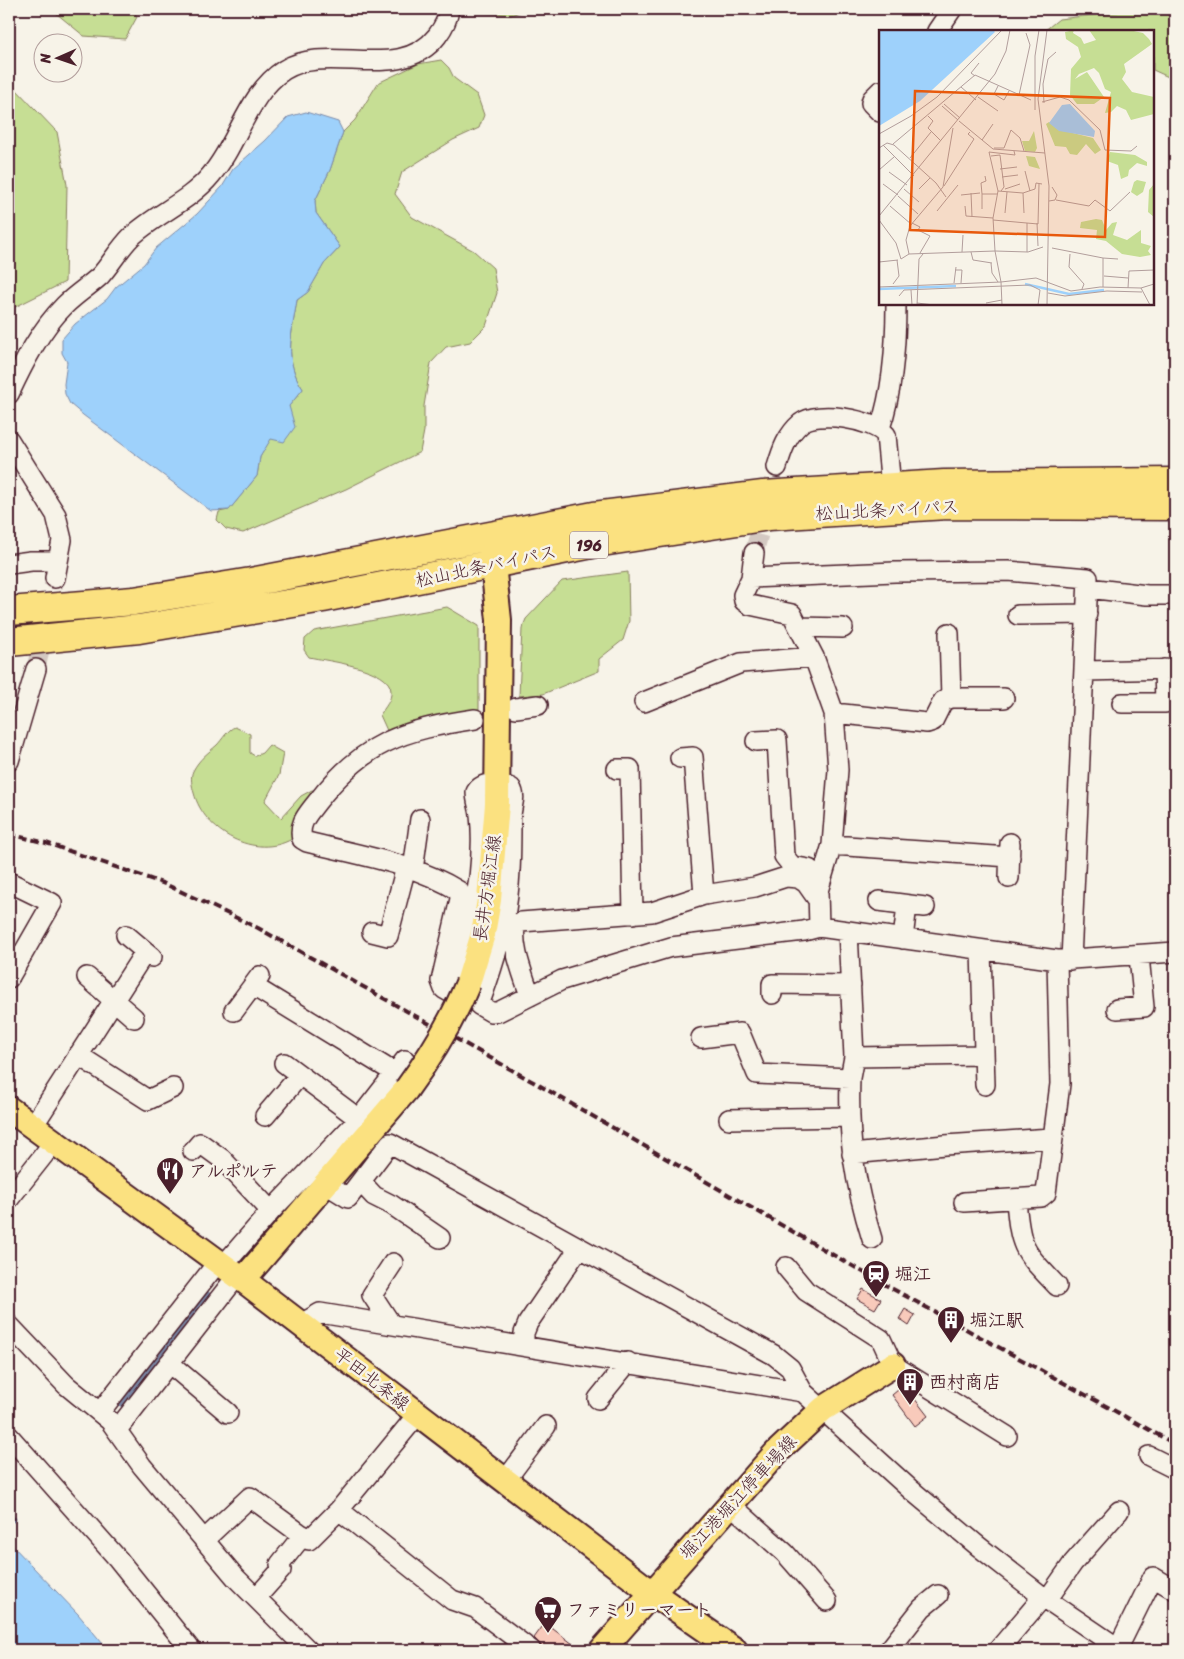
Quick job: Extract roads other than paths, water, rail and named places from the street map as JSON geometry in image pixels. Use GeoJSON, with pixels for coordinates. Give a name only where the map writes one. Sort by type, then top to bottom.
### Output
{"type":"FeatureCollection","features":[{"type":"Feature","properties":{"kind":"highway","name":"松山北条バイパス"},"geometry":{"type":"LineString","coordinates":[[9,611],[134,601],[250,582],[594,516],[763,494],[944,484],[1175,482]]}},
{"type":"Feature","properties":{"kind":"highway","name":"松山北条バイパス"},"geometry":{"type":"LineString","coordinates":[[9,642],[139,629],[323,598],[602,542],[769,516],[947,505],[1175,506]]}},
{"type":"Feature","properties":{"kind":"main road","name":"長井方堀江線"},"geometry":{"type":"LineString","coordinates":[[230,1271],[327,1185],[402,1074],[436,1048],[455,1014],[459,988],[483,934],[489,900],[497,784],[499,620],[490,537]]}},
{"type":"Feature","properties":{"kind":"main road","name":"平田北条線"},"geometry":{"type":"LineString","coordinates":[[9,1109],[301,1324],[724,1647]]}},
{"type":"Feature","properties":{"kind":"main road","name":"堀江港堀江停車場線"},"geometry":{"type":"LineString","coordinates":[[602,1650],[651,1592],[776,1453],[823,1409],[893,1365]]}},
{"type":"Feature","properties":{"kind":"street"},"geometry":{"type":"LineString","coordinates":[[9,394],[30,350],[64,305],[100,276],[131,237],[178,205],[211,176],[226,156],[258,98],[276,75],[294,64],[310,61],[394,60],[415,54],[430,44],[443,28],[449,9]]}},
{"type":"Feature","properties":{"kind":"street"},"geometry":{"type":"LineString","coordinates":[[937,30],[952,9]]}},
{"type":"Feature","properties":{"kind":"street"},"geometry":{"type":"LineString","coordinates":[[879,93],[872,99],[871,103],[879,111]]}},
{"type":"Feature","properties":{"kind":"street"},"geometry":{"type":"LineString","coordinates":[[880,428],[890,390],[896,341],[896,305]]}},
{"type":"Feature","properties":{"kind":"street"},"geometry":{"type":"LineString","coordinates":[[777,467],[783,445],[802,422],[815,418],[842,418],[880,428],[886,435],[891,487]]}},
{"type":"Feature","properties":{"kind":"street"},"geometry":{"type":"LineString","coordinates":[[9,440],[56,515],[62,540],[57,570],[31,560],[9,564]]}},
{"type":"Feature","properties":{"kind":"street"},"geometry":{"type":"LineString","coordinates":[[754,554],[751,578],[743,595],[744,601],[750,605],[792,614],[814,657],[834,714],[838,770],[832,845],[819,891],[819,927]]}},
{"type":"Feature","properties":{"kind":"street"},"geometry":{"type":"LineString","coordinates":[[751,578],[895,572],[1008,572],[1088,578],[1085,671],[1064,960],[1060,1084],[1058,1111],[1051,1138],[1046,1193],[1042,1197],[1016,1200],[964,1202]]}},
{"type":"Feature","properties":{"kind":"street"},"geometry":{"type":"LineString","coordinates":[[1088,588],[1147,595],[1175,595]]}},
{"type":"Feature","properties":{"kind":"street"},"geometry":{"type":"LineString","coordinates":[[1018,616],[1087,614]]}},
{"type":"Feature","properties":{"kind":"street"},"geometry":{"type":"LineString","coordinates":[[799,627],[843,628]]}},
{"type":"Feature","properties":{"kind":"street"},"geometry":{"type":"LineString","coordinates":[[949,633],[951,698]]}},
{"type":"Feature","properties":{"kind":"street"},"geometry":{"type":"LineString","coordinates":[[643,702],[741,663],[814,657]]}},
{"type":"Feature","properties":{"kind":"street"},"geometry":{"type":"LineString","coordinates":[[9,761],[36,669]]}},
{"type":"Feature","properties":{"kind":"street"},"geometry":{"type":"LineString","coordinates":[[1085,671],[1170,669],[1165,702],[1122,703]]}},
{"type":"Feature","properties":{"kind":"street"},"geometry":{"type":"LineString","coordinates":[[834,714],[926,723],[933,721],[943,700],[951,698],[1004,698]]}},
{"type":"Feature","properties":{"kind":"street"},"geometry":{"type":"LineString","coordinates":[[516,708],[538,705]]}},
{"type":"Feature","properties":{"kind":"street"},"geometry":{"type":"LineString","coordinates":[[475,719],[435,725],[388,740],[364,754],[330,785],[304,820],[301,834],[302,839],[307,842],[410,868],[438,878],[459,891],[460,899],[441,982],[444,989],[459,988],[479,1005],[491,1012],[498,1012],[562,980],[671,948],[804,931],[819,927],[1064,960],[1175,952]]}},
{"type":"Feature","properties":{"kind":"street"},"geometry":{"type":"LineString","coordinates":[[756,742],[777,740],[784,856],[792,866],[808,869],[819,891]]}},
{"type":"Feature","properties":{"kind":"street"},"geometry":{"type":"LineString","coordinates":[[680,758],[692,757],[704,895]]}},
{"type":"Feature","properties":{"kind":"street"},"geometry":{"type":"LineString","coordinates":[[617,769],[630,769],[633,914]]}},
{"type":"Feature","properties":{"kind":"street"},"geometry":{"type":"LineString","coordinates":[[479,1005],[504,920],[511,847],[511,812],[514,794],[511,788],[497,784]]}},
{"type":"Feature","properties":{"kind":"street"},"geometry":{"type":"LineString","coordinates":[[372,932],[388,936],[410,868],[420,819]]}},
{"type":"Feature","properties":{"kind":"street"},"geometry":{"type":"LineString","coordinates":[[832,845],[1010,850],[1009,878]]}},
{"type":"Feature","properties":{"kind":"street"},"geometry":{"type":"LineString","coordinates":[[530,996],[516,950],[515,926],[521,922],[652,912],[704,895],[792,878],[806,883],[819,891]]}},
{"type":"Feature","properties":{"kind":"street"},"geometry":{"type":"LineString","coordinates":[[9,882],[52,903],[9,978]]}},
{"type":"Feature","properties":{"kind":"street"},"geometry":{"type":"LineString","coordinates":[[879,901],[916,906],[903,939]]}},
{"type":"Feature","properties":{"kind":"street"},"geometry":{"type":"LineString","coordinates":[[848,931],[854,1057],[850,1078],[849,1117],[852,1154],[860,1198],[872,1239]]}},
{"type":"Feature","properties":{"kind":"street"},"geometry":{"type":"LineString","coordinates":[[32,1126],[112,999],[148,954],[126,935]]}},
{"type":"Feature","properties":{"kind":"street"},"geometry":{"type":"LineString","coordinates":[[981,950],[985,1085]]}},
{"type":"Feature","properties":{"kind":"street"},"geometry":{"type":"LineString","coordinates":[[1117,1008],[1144,1006],[1139,956]]}},
{"type":"Feature","properties":{"kind":"street"},"geometry":{"type":"LineString","coordinates":[[87,977],[134,1018]]}},
{"type":"Feature","properties":{"kind":"street"},"geometry":{"type":"LineString","coordinates":[[117,1430],[168,1363],[271,1211],[402,1074],[256,981],[234,1011]]}},
{"type":"Feature","properties":{"kind":"street"},"geometry":{"type":"LineString","coordinates":[[772,994],[772,984],[851,985]]}},
{"type":"Feature","properties":{"kind":"street"},"geometry":{"type":"LineString","coordinates":[[701,1038],[740,1033],[757,1074],[850,1078]]}},
{"type":"Feature","properties":{"kind":"street"},"geometry":{"type":"LineString","coordinates":[[78,1055],[148,1100],[173,1088]]}},
{"type":"Feature","properties":{"kind":"street"},"geometry":{"type":"LineString","coordinates":[[854,1057],[984,1055]]}},
{"type":"Feature","properties":{"kind":"street"},"geometry":{"type":"LineString","coordinates":[[284,1063],[359,1119]]}},
{"type":"Feature","properties":{"kind":"street"},"geometry":{"type":"LineString","coordinates":[[265,1116],[300,1075]]}},
{"type":"Feature","properties":{"kind":"street"},"geometry":{"type":"LineString","coordinates":[[729,1119],[849,1117]]}},
{"type":"Feature","properties":{"kind":"street"},"geometry":{"type":"LineString","coordinates":[[852,1154],[945,1145],[1051,1138]]}},
{"type":"Feature","properties":{"kind":"street"},"geometry":{"type":"LineString","coordinates":[[9,1199],[54,1142]]}},
{"type":"Feature","properties":{"kind":"street"},"geometry":{"type":"LineString","coordinates":[[193,1151],[200,1143],[222,1159],[271,1211]]}},
{"type":"Feature","properties":{"kind":"street"},"geometry":{"type":"LineString","coordinates":[[327,1185],[348,1198],[390,1143],[774,1355],[790,1368],[803,1392],[910,1489],[1045,1598],[1120,1649],[1153,1577],[1175,1590]]}},
{"type":"Feature","properties":{"kind":"street"},"geometry":{"type":"LineString","coordinates":[[360,1182],[374,1196],[392,1205],[440,1238]]}},
{"type":"Feature","properties":{"kind":"street"},"geometry":{"type":"LineString","coordinates":[[1016,1200],[1019,1234],[1024,1249],[1057,1286]]}},
{"type":"Feature","properties":{"kind":"street"},"geometry":{"type":"LineString","coordinates":[[524,1346],[524,1333],[528,1323],[579,1248]]}},
{"type":"Feature","properties":{"kind":"street"},"geometry":{"type":"LineString","coordinates":[[391,1324],[372,1295],[393,1263]]}},
{"type":"Feature","properties":{"kind":"street"},"geometry":{"type":"LineString","coordinates":[[786,1268],[806,1291],[880,1339],[893,1365],[1008,1436]]}},
{"type":"Feature","properties":{"kind":"street"},"geometry":{"type":"LineString","coordinates":[[100,1412],[230,1271]]}},
{"type":"Feature","properties":{"kind":"street"},"geometry":{"type":"LineString","coordinates":[[301,1324],[320,1313],[803,1392]]}},
{"type":"Feature","properties":{"kind":"street"},"geometry":{"type":"LineString","coordinates":[[9,1325],[66,1385],[110,1420],[142,1466],[204,1540],[256,1598],[308,1650]]}},
{"type":"Feature","properties":{"kind":"street"},"geometry":{"type":"LineString","coordinates":[[598,1399],[628,1362]]}},
{"type":"Feature","properties":{"kind":"street"},"geometry":{"type":"LineString","coordinates":[[168,1363],[228,1412]]}},
{"type":"Feature","properties":{"kind":"street"},"geometry":{"type":"LineString","coordinates":[[204,1540],[250,1497],[309,1540],[339,1510],[418,1414]]}},
{"type":"Feature","properties":{"kind":"street"},"geometry":{"type":"LineString","coordinates":[[505,1481],[546,1426]]}},
{"type":"Feature","properties":{"kind":"street"},"geometry":{"type":"LineString","coordinates":[[9,1436],[112,1552],[191,1650]]}},
{"type":"Feature","properties":{"kind":"street"},"geometry":{"type":"LineString","coordinates":[[1149,1456],[1175,1469]]}},
{"type":"Feature","properties":{"kind":"street"},"geometry":{"type":"LineString","coordinates":[[730,1504],[785,1553],[827,1601]]}},
{"type":"Feature","properties":{"kind":"street"},"geometry":{"type":"LineString","coordinates":[[339,1510],[452,1600],[475,1608],[531,1650]]}},
{"type":"Feature","properties":{"kind":"street"},"geometry":{"type":"LineString","coordinates":[[998,1650],[1119,1511]]}},
{"type":"Feature","properties":{"kind":"street"},"geometry":{"type":"LineString","coordinates":[[256,1598],[281,1570],[280,1564],[303,1535]]}},
{"type":"Feature","properties":{"kind":"street"},"geometry":{"type":"LineString","coordinates":[[890,1650],[922,1608],[938,1596]]}},
{"type":"Feature","properties":{"kind":"water"},"geometry":{"type":"Polygon","coordinates":[[[306,112],[338,122],[343,132],[330,170],[315,201],[316,213],[340,247],[324,264],[308,292],[297,300],[291,335],[291,357],[293,368],[303,389],[289,406],[295,427],[284,442],[271,439],[260,457],[257,476],[229,510],[211,511],[70,404],[65,394],[64,384],[67,362],[62,353],[62,339],[75,324],[107,299],[116,287],[144,264],[156,248],[197,214],[222,187],[233,169],[265,141],[288,117],[306,112]]]}},
{"type":"Feature","properties":{"kind":"water"},"geometry":{"type":"Polygon","coordinates":[[[9,1542],[78,1614],[108,1650],[9,1650],[9,1542]]]}},
{"type":"Feature","properties":{"kind":"waterway"},"geometry":{"type":"LineString","coordinates":[[263,1234],[311,1183]]}},
{"type":"Feature","properties":{"kind":"waterway"},"geometry":{"type":"LineString","coordinates":[[122,1405],[208,1294]]}},
{"type":"Feature","properties":{"kind":"waterway"},"geometry":{"type":"LineString","coordinates":[[9,1523],[14,1519]]}},
{"type":"Feature","properties":{"kind":"tunnel"},"geometry":{"type":"LineString","coordinates":[[754,553],[777,467]]}},
{"type":"Feature","properties":{"kind":"tunnel"},"geometry":{"type":"LineString","coordinates":[[36,669],[55,578]]}},
{"type":"Feature","properties":{"kind":"railway"},"geometry":{"type":"LineString","coordinates":[[9,834],[46,843],[165,884],[258,928],[537,1084],[882,1283],[1175,1444]]}},
{"type":"Feature","properties":{"kind":"place","name":"アルポルテ"},"geometry":{"type":"Point","coordinates":[170,1195]}},
{"type":"Feature","properties":{"kind":"place","name":"堀江"},"geometry":{"type":"Point","coordinates":[876,1298]}},
{"type":"Feature","properties":{"kind":"place","name":"堀江駅"},"geometry":{"type":"Point","coordinates":[951,1344]}},
{"type":"Feature","properties":{"kind":"place","name":"西村商店"},"geometry":{"type":"Point","coordinates":[910,1406]}},
{"type":"Feature","properties":{"kind":"place","name":"ファミリーマート"},"geometry":{"type":"Point","coordinates":[548,1634]}}]}
